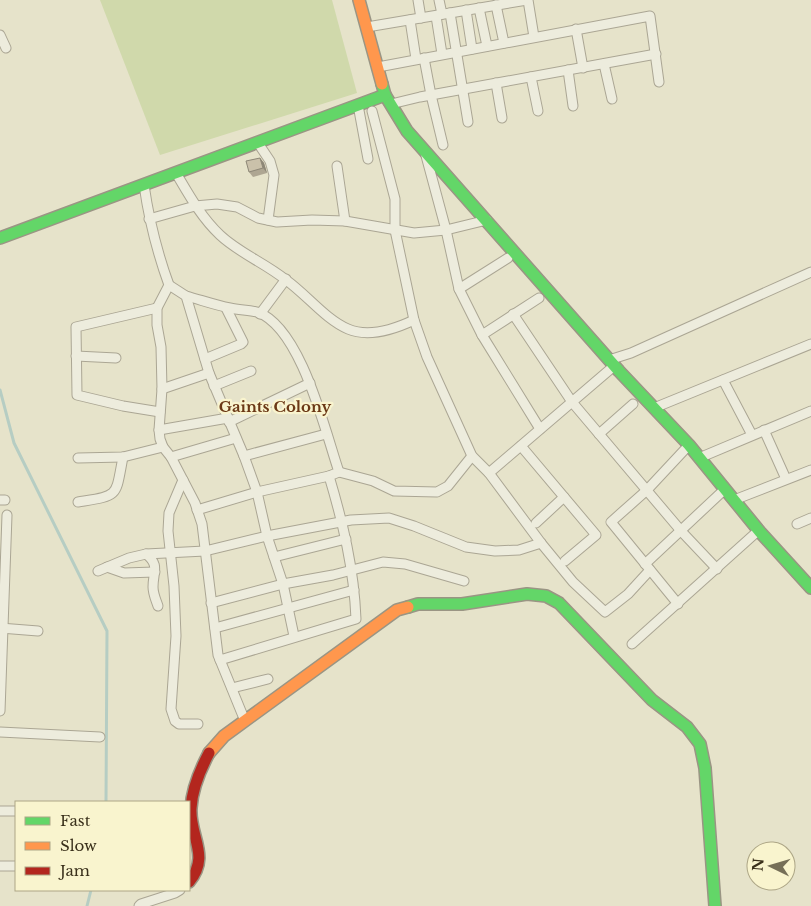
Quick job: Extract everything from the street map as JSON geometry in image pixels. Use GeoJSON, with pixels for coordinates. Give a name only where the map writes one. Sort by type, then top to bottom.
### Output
{"type":"FeatureCollection","features":[{"type":"Feature","properties":{"kind":"street"},"geometry":{"type":"LineString","coordinates":[[360,0],[388,100],[407,131],[611,363],[689,446],[758,530],[811,588]]}},
{"type":"Feature","properties":{"kind":"street"},"geometry":{"type":"LineString","coordinates":[[418,0],[421,18]]}},
{"type":"Feature","properties":{"kind":"street"},"geometry":{"type":"LineString","coordinates":[[439,0],[456,52],[468,122]]}},
{"type":"Feature","properties":{"kind":"street"},"geometry":{"type":"LineString","coordinates":[[367,27],[527,0],[534,37]]}},
{"type":"Feature","properties":{"kind":"street"},"geometry":{"type":"LineString","coordinates":[[496,5],[504,43]]}},
{"type":"Feature","properties":{"kind":"street"},"geometry":{"type":"LineString","coordinates":[[479,8],[487,46]]}},
{"type":"Feature","properties":{"kind":"street"},"geometry":{"type":"LineString","coordinates":[[466,10],[472,49]]}},
{"type":"Feature","properties":{"kind":"street"},"geometry":{"type":"LineString","coordinates":[[442,14],[442,54]]}},
{"type":"Feature","properties":{"kind":"street"},"geometry":{"type":"LineString","coordinates":[[378,66],[650,16],[659,82]]}},
{"type":"Feature","properties":{"kind":"street"},"geometry":{"type":"LineString","coordinates":[[410,20],[443,145]]}},
{"type":"Feature","properties":{"kind":"street"},"geometry":{"type":"LineString","coordinates":[[576,29],[583,68]]}},
{"type":"Feature","properties":{"kind":"street"},"geometry":{"type":"LineString","coordinates":[[0,35],[6,48]]}},
{"type":"Feature","properties":{"kind":"street"},"geometry":{"type":"LineString","coordinates":[[0,238],[358,105],[430,95],[656,54]]}},
{"type":"Feature","properties":{"kind":"street"},"geometry":{"type":"LineString","coordinates":[[604,64],[612,100]]}},
{"type":"Feature","properties":{"kind":"street"},"geometry":{"type":"LineString","coordinates":[[568,70],[574,106]]}},
{"type":"Feature","properties":{"kind":"street"},"geometry":{"type":"LineString","coordinates":[[531,77],[538,111]]}},
{"type":"Feature","properties":{"kind":"street"},"geometry":{"type":"LineString","coordinates":[[496,83],[502,118]]}},
{"type":"Feature","properties":{"kind":"street"},"geometry":{"type":"LineString","coordinates":[[358,105],[368,159]]}},
{"type":"Feature","properties":{"kind":"street"},"geometry":{"type":"LineString","coordinates":[[372,111],[395,199],[395,230],[414,320],[427,357],[472,456],[489,473],[541,544],[573,582],[605,612],[628,594],[647,567],[680,529],[725,489]]}},
{"type":"Feature","properties":{"kind":"street"},"geometry":{"type":"LineString","coordinates":[[258,142],[270,162],[274,175],[268,220]]}},
{"type":"Feature","properties":{"kind":"street"},"geometry":{"type":"LineString","coordinates":[[424,150],[446,230],[459,289],[482,335],[540,430]]}},
{"type":"Feature","properties":{"kind":"street"},"geometry":{"type":"LineString","coordinates":[[337,166],[345,221]]}},
{"type":"Feature","properties":{"kind":"street"},"geometry":{"type":"LineString","coordinates":[[176,173],[196,206],[220,235],[244,253],[286,279],[336,322],[350,330],[375,333],[399,328],[414,320]]}},
{"type":"Feature","properties":{"kind":"street"},"geometry":{"type":"LineString","coordinates":[[144,185],[148,219],[169,286],[186,296],[226,308],[260,314],[273,322],[290,340],[310,382],[339,472]]}},
{"type":"Feature","properties":{"kind":"street"},"geometry":{"type":"LineString","coordinates":[[148,219],[196,206],[217,204],[237,208],[258,218],[277,222],[345,221],[414,233],[446,230],[486,220]]}},
{"type":"Feature","properties":{"kind":"street"},"geometry":{"type":"LineString","coordinates":[[459,289],[508,258]]}},
{"type":"Feature","properties":{"kind":"street"},"geometry":{"type":"LineString","coordinates":[[489,473],[572,402],[611,363],[811,272]]}},
{"type":"Feature","properties":{"kind":"street"},"geometry":{"type":"LineString","coordinates":[[260,314],[286,279]]}},
{"type":"Feature","properties":{"kind":"street"},"geometry":{"type":"LineString","coordinates":[[169,286],[157,308],[157,325],[161,347],[162,389],[159,430],[163,447],[171,457],[183,480],[202,524],[211,604],[220,660],[245,721]]}},
{"type":"Feature","properties":{"kind":"street"},"geometry":{"type":"LineString","coordinates":[[186,296],[209,374],[244,456],[257,492],[294,636]]}},
{"type":"Feature","properties":{"kind":"street"},"geometry":{"type":"LineString","coordinates":[[482,335],[539,298]]}},
{"type":"Feature","properties":{"kind":"street"},"geometry":{"type":"LineString","coordinates":[[157,308],[76,327],[76,356],[78,395],[160,412]]}},
{"type":"Feature","properties":{"kind":"street"},"geometry":{"type":"LineString","coordinates":[[204,359],[243,342],[226,308]]}},
{"type":"Feature","properties":{"kind":"street"},"geometry":{"type":"LineString","coordinates":[[513,314],[572,402],[716,569]]}},
{"type":"Feature","properties":{"kind":"street"},"geometry":{"type":"LineString","coordinates":[[654,408],[811,344]]}},
{"type":"Feature","properties":{"kind":"street"},"geometry":{"type":"LineString","coordinates":[[76,356],[116,358]]}},
{"type":"Feature","properties":{"kind":"street"},"geometry":{"type":"LineString","coordinates":[[214,386],[251,371]]}},
{"type":"Feature","properties":{"kind":"street"},"geometry":{"type":"LineString","coordinates":[[162,389],[209,374]]}},
{"type":"Feature","properties":{"kind":"street"},"geometry":{"type":"LineString","coordinates":[[723,380],[752,435]]}},
{"type":"Feature","properties":{"kind":"street"},"geometry":{"type":"LineString","coordinates":[[159,430],[228,420],[310,382]]}},
{"type":"Feature","properties":{"kind":"street"},"geometry":{"type":"LineString","coordinates":[[599,434],[633,404]]}},
{"type":"Feature","properties":{"kind":"street"},"geometry":{"type":"LineString","coordinates":[[699,458],[811,411]]}},
{"type":"Feature","properties":{"kind":"street"},"geometry":{"type":"LineString","coordinates":[[764,430],[786,480]]}},
{"type":"Feature","properties":{"kind":"street"},"geometry":{"type":"LineString","coordinates":[[244,456],[326,434]]}},
{"type":"Feature","properties":{"kind":"street"},"geometry":{"type":"LineString","coordinates":[[171,457],[236,438]]}},
{"type":"Feature","properties":{"kind":"street"},"geometry":{"type":"LineString","coordinates":[[521,446],[596,535],[565,561]]}},
{"type":"Feature","properties":{"kind":"street"},"geometry":{"type":"LineString","coordinates":[[678,604],[611,522],[647,490],[689,446]]}},
{"type":"Feature","properties":{"kind":"street"},"geometry":{"type":"LineString","coordinates":[[78,458],[102,459],[123,457],[163,447]]}},
{"type":"Feature","properties":{"kind":"street"},"geometry":{"type":"LineString","coordinates":[[197,510],[257,492],[329,476],[339,472],[373,481],[394,491],[437,492],[448,486],[472,456]]}},
{"type":"Feature","properties":{"kind":"street"},"geometry":{"type":"LineString","coordinates":[[78,502],[107,497],[114,493],[123,457]]}},
{"type":"Feature","properties":{"kind":"street"},"geometry":{"type":"LineString","coordinates":[[734,500],[811,470]]}},
{"type":"Feature","properties":{"kind":"street"},"geometry":{"type":"LineString","coordinates":[[220,660],[294,636],[356,619],[352,571],[346,539],[329,476]]}},
{"type":"Feature","properties":{"kind":"street"},"geometry":{"type":"LineString","coordinates":[[183,480],[169,513],[168,531],[174,586],[176,636],[171,709],[175,721],[179,724],[198,724]]}},
{"type":"Feature","properties":{"kind":"street"},"geometry":{"type":"LineString","coordinates":[[536,523],[564,497]]}},
{"type":"Feature","properties":{"kind":"street"},"geometry":{"type":"LineString","coordinates":[[0,711],[2,576],[7,515]]}},
{"type":"Feature","properties":{"kind":"street"},"geometry":{"type":"LineString","coordinates":[[98,572],[129,558],[146,554],[205,551],[267,536],[342,522],[389,518],[466,546],[495,552],[519,550],[541,544]]}},
{"type":"Feature","properties":{"kind":"street"},"geometry":{"type":"LineString","coordinates":[[797,524],[811,518]]}},
{"type":"Feature","properties":{"kind":"street"},"geometry":{"type":"LineString","coordinates":[[632,644],[758,530]]}},
{"type":"Feature","properties":{"kind":"street"},"geometry":{"type":"LineString","coordinates":[[274,557],[346,539]]}},
{"type":"Feature","properties":{"kind":"street"},"geometry":{"type":"LineString","coordinates":[[146,554],[152,559],[156,572],[154,595],[158,606]]}},
{"type":"Feature","properties":{"kind":"street"},"geometry":{"type":"LineString","coordinates":[[211,604],[282,584],[334,576],[383,562],[405,564],[464,581]]}},
{"type":"Feature","properties":{"kind":"street"},"geometry":{"type":"LineString","coordinates":[[107,567],[124,573],[156,572]]}},
{"type":"Feature","properties":{"kind":"street"},"geometry":{"type":"LineString","coordinates":[[215,628],[354,590]]}},
{"type":"Feature","properties":{"kind":"street"},"geometry":{"type":"LineString","coordinates":[[190,880],[197,868],[200,852],[190,816],[193,798],[209,752],[224,736],[397,610],[418,604],[462,604],[527,594],[546,596],[559,603],[652,700],[687,727],[700,744],[705,768],[715,906]]}},
{"type":"Feature","properties":{"kind":"street"},"geometry":{"type":"LineString","coordinates":[[1,628],[38,631]]}},
{"type":"Feature","properties":{"kind":"street"},"geometry":{"type":"LineString","coordinates":[[232,688],[268,679]]}},
{"type":"Feature","properties":{"kind":"street"},"geometry":{"type":"LineString","coordinates":[[0,732],[100,737]]}},
{"type":"Feature","properties":{"kind":"street"},"geometry":{"type":"LineString","coordinates":[[0,811],[15,810]]}},
{"type":"Feature","properties":{"kind":"street"},"geometry":{"type":"LineString","coordinates":[[0,866],[15,866]]}},
{"type":"Feature","properties":{"kind":"street"},"geometry":{"type":"LineString","coordinates":[[139,906],[179,891]]}},
{"type":"Feature","properties":{"kind":"green space"},"geometry":{"type":"Polygon","coordinates":[[[100,0],[332,0],[357,93],[160,155],[100,0]]]}},
{"type":"Feature","properties":{"kind":"building"},"geometry":{"type":"Polygon","coordinates":[[[260,158],[263,168],[249,172],[246,161],[260,158]]]}},
{"type":"Feature","properties":{"kind":"waterway"},"geometry":{"type":"LineString","coordinates":[[0,390],[14,443],[107,631],[106,801]]}},
{"type":"Feature","properties":{"kind":"waterway"},"geometry":{"type":"LineString","coordinates":[[87,906],[91,891]]}},
{"type":"Feature","properties":{"kind":"traffic: fast"},"geometry":{"type":"LineString","coordinates":[[0,238],[385,95],[382,84]]}},
{"type":"Feature","properties":{"kind":"traffic: fast"},"geometry":{"type":"LineString","coordinates":[[385,95],[407,131],[619,371],[689,445],[760,532],[811,588]]}},
{"type":"Feature","properties":{"kind":"traffic: fast"},"geometry":{"type":"LineString","coordinates":[[408,607],[418,604],[462,604],[527,594],[546,596],[559,603],[652,700],[687,727],[700,744],[705,768],[715,906]]}},
{"type":"Feature","properties":{"kind":"traffic: slow"},"geometry":{"type":"LineString","coordinates":[[359,0],[382,84]]}},
{"type":"Feature","properties":{"kind":"traffic: slow"},"geometry":{"type":"LineString","coordinates":[[209,753],[224,736],[397,610],[408,607]]}},
{"type":"Feature","properties":{"kind":"traffic: jam"},"geometry":{"type":"LineString","coordinates":[[190,880],[195,873],[199,855],[191,818],[193,794],[209,753]]}},
{"type":"Feature","properties":{"kind":"district","name":"Gaints Colony"},"geometry":{"type":"Point","coordinates":[275,407]}}]}
